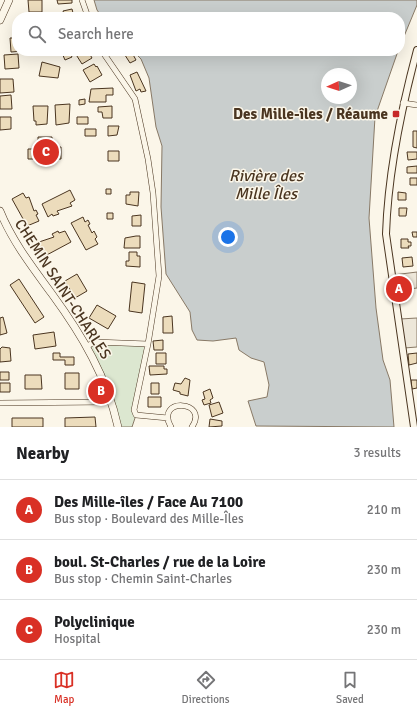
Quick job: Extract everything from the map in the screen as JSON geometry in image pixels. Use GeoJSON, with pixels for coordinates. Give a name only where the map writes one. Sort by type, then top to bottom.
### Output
{"type":"FeatureCollection","features":[{"type":"Feature","properties":{"kind":"main road"},"geometry":{"type":"LineString","coordinates":[[0,20],[9,0]]}},
{"type":"Feature","properties":{"kind":"main road","name":"CHEMIN SAINT-CHARLES"},"geometry":{"type":"LineString","coordinates":[[0,211],[23,252],[87,346],[99,368],[111,400],[118,427]]}},
{"type":"Feature","properties":{"kind":"street"},"geometry":{"type":"LineString","coordinates":[[82,0],[86,12]]}},
{"type":"Feature","properties":{"kind":"street"},"geometry":{"type":"LineString","coordinates":[[414,427],[386,234],[387,202],[403,103],[417,50]]}},
{"type":"Feature","properties":{"kind":"street"},"geometry":{"type":"LineString","coordinates":[[105,56],[134,99],[152,186],[158,276],[148,344],[134,410],[136,415],[168,418]]}},
{"type":"Feature","properties":{"kind":"street"},"geometry":{"type":"LineString","coordinates":[[403,103],[417,106]]}},
{"type":"Feature","properties":{"kind":"street"},"geometry":{"type":"LineString","coordinates":[[87,346],[95,342],[148,344]]}},
{"type":"Feature","properties":{"kind":"street"},"geometry":{"type":"LineString","coordinates":[[0,403],[104,402],[111,400]]}},
{"type":"Feature","properties":{"kind":"street"},"geometry":{"type":"LineString","coordinates":[[171,427],[168,418],[174,407],[178,405],[186,406],[195,415],[192,427]]}},
{"type":"Feature","properties":{"kind":"green space"},"geometry":{"type":"Polygon","coordinates":[[[98,343],[148,344],[134,410],[136,415],[132,427],[118,427],[87,346],[98,343]]]}},
{"type":"Feature","properties":{"kind":"shaded area"},"geometry":{"type":"Polygon","coordinates":[[[417,272],[417,288],[395,291],[393,275],[417,272]]]}},
{"type":"Feature","properties":{"kind":"shaded area"},"geometry":{"type":"Polygon","coordinates":[[[417,318],[417,347],[404,348],[400,319],[417,318]]]}},
{"type":"Feature","properties":{"kind":"water"},"geometry":{"type":"Polygon","coordinates":[[[94,0],[417,0],[417,5],[405,34],[405,12],[98,12],[94,0]]]}},
{"type":"Feature","properties":{"kind":"water","name":"Rivière des Mille Îles"},"geometry":{"type":"Polygon","coordinates":[[[138,56],[396,56],[375,117],[369,218],[376,308],[383,360],[390,380],[394,427],[256,426],[248,401],[267,397],[269,385],[264,362],[251,358],[239,350],[236,338],[213,341],[197,340],[192,330],[190,312],[166,274],[161,207],[162,146],[156,127],[149,78],[141,59],[138,56]]]}},
{"type":"Feature","properties":{"kind":"building"},"geometry":{"type":"Polygon","coordinates":[[[28,0],[42,0],[42,12],[29,12],[28,0]]]}},
{"type":"Feature","properties":{"kind":"building"},"geometry":{"type":"Polygon","coordinates":[[[57,0],[72,0],[72,3],[58,4],[57,0]]]}},
{"type":"Feature","properties":{"kind":"building"},"geometry":{"type":"Polygon","coordinates":[[[72,9],[73,12],[63,12],[72,9]]]}},
{"type":"Feature","properties":{"kind":"building"},"geometry":{"type":"Polygon","coordinates":[[[10,38],[12,38],[12,52],[10,38]]]}},
{"type":"Feature","properties":{"kind":"building"},"geometry":{"type":"Polygon","coordinates":[[[4,55],[18,56],[19,68],[5,69],[4,55]]]}},
{"type":"Feature","properties":{"kind":"building"},"geometry":{"type":"Polygon","coordinates":[[[63,56],[72,56],[72,57],[65,60],[63,56]]]}},
{"type":"Feature","properties":{"kind":"building"},"geometry":{"type":"Polygon","coordinates":[[[77,56],[91,56],[92,58],[82,64],[77,56]]]}},
{"type":"Feature","properties":{"kind":"building"},"geometry":{"type":"Polygon","coordinates":[[[126,56],[134,56],[136,60],[130,63],[126,56]]]}},
{"type":"Feature","properties":{"kind":"building"},"geometry":{"type":"Polygon","coordinates":[[[42,62],[60,67],[58,78],[39,76],[42,62]]]}},
{"type":"Feature","properties":{"kind":"building"},"geometry":{"type":"Polygon","coordinates":[[[94,64],[96,67],[97,66],[102,75],[90,82],[83,70],[94,64]]]}},
{"type":"Feature","properties":{"kind":"building"},"geometry":{"type":"Polygon","coordinates":[[[137,72],[146,91],[141,92],[140,89],[136,91],[130,75],[137,72]]]}},
{"type":"Feature","properties":{"kind":"building"},"geometry":{"type":"Polygon","coordinates":[[[0,79],[13,79],[14,92],[0,93],[0,79]]]}},
{"type":"Feature","properties":{"kind":"building"},"geometry":{"type":"Polygon","coordinates":[[[113,88],[113,95],[106,95],[106,102],[89,102],[91,89],[113,88]]]}},
{"type":"Feature","properties":{"kind":"building"},"geometry":{"type":"Polygon","coordinates":[[[11,95],[12,109],[0,109],[0,96],[11,95]]]}},
{"type":"Feature","properties":{"kind":"building"},"geometry":{"type":"Polygon","coordinates":[[[85,99],[85,104],[79,105],[79,100],[85,99]]]}},
{"type":"Feature","properties":{"kind":"building"},"geometry":{"type":"Polygon","coordinates":[[[70,104],[69,123],[56,125],[55,105],[70,104]]]}},
{"type":"Feature","properties":{"kind":"building"},"geometry":{"type":"Polygon","coordinates":[[[33,106],[48,106],[47,124],[36,125],[36,121],[34,121],[33,106]]]}},
{"type":"Feature","properties":{"kind":"building"},"geometry":{"type":"Polygon","coordinates":[[[112,106],[112,118],[103,118],[102,112],[98,112],[98,107],[112,106]]]}},
{"type":"Feature","properties":{"kind":"building"},"geometry":{"type":"Polygon","coordinates":[[[0,117],[11,117],[11,129],[0,130],[0,117]]]}},
{"type":"Feature","properties":{"kind":"building"},"geometry":{"type":"Polygon","coordinates":[[[77,117],[88,117],[88,124],[77,124],[77,117]]]}},
{"type":"Feature","properties":{"kind":"building"},"geometry":{"type":"Polygon","coordinates":[[[108,126],[119,126],[117,135],[108,136],[108,126]]]}},
{"type":"Feature","properties":{"kind":"building"},"geometry":{"type":"Polygon","coordinates":[[[85,129],[96,129],[96,136],[85,136],[85,129]]]}},
{"type":"Feature","properties":{"kind":"building"},"geometry":{"type":"Polygon","coordinates":[[[413,131],[417,131],[417,148],[413,147],[413,131]]]}},
{"type":"Feature","properties":{"kind":"building"},"geometry":{"type":"Polygon","coordinates":[[[38,137],[52,137],[52,147],[61,147],[61,159],[28,159],[28,149],[36,149],[38,146],[38,137]]]}},
{"type":"Feature","properties":{"kind":"building"},"geometry":{"type":"Polygon","coordinates":[[[108,151],[119,151],[119,161],[108,161],[108,151]]]}},
{"type":"Feature","properties":{"kind":"building"},"geometry":{"type":"Polygon","coordinates":[[[407,152],[417,152],[417,159],[408,160],[407,152]]]}},
{"type":"Feature","properties":{"kind":"building"},"geometry":{"type":"Polygon","coordinates":[[[417,166],[417,173],[407,173],[407,167],[417,166]]]}},
{"type":"Feature","properties":{"kind":"building"},"geometry":{"type":"Polygon","coordinates":[[[410,178],[417,178],[417,185],[410,185],[410,178]]]}},
{"type":"Feature","properties":{"kind":"building"},"geometry":{"type":"Polygon","coordinates":[[[106,189],[111,189],[111,194],[106,194],[106,189]]]}},
{"type":"Feature","properties":{"kind":"building"},"geometry":{"type":"Polygon","coordinates":[[[70,190],[75,200],[70,203],[72,206],[57,211],[59,214],[53,216],[52,214],[48,217],[42,204],[70,190]]]}},
{"type":"Feature","properties":{"kind":"building"},"geometry":{"type":"Polygon","coordinates":[[[130,192],[139,192],[138,206],[126,204],[126,195],[130,195],[130,192]]]}},
{"type":"Feature","properties":{"kind":"building"},"geometry":{"type":"Polygon","coordinates":[[[398,192],[406,193],[406,200],[398,200],[398,192]]]}},
{"type":"Feature","properties":{"kind":"building"},"geometry":{"type":"Polygon","coordinates":[[[23,193],[26,198],[29,197],[34,211],[36,210],[38,214],[36,215],[39,221],[27,226],[12,199],[23,193]]]}},
{"type":"Feature","properties":{"kind":"building"},"geometry":{"type":"Polygon","coordinates":[[[399,208],[407,208],[406,216],[399,216],[399,208]]]}},
{"type":"Feature","properties":{"kind":"building"},"geometry":{"type":"Polygon","coordinates":[[[107,213],[113,213],[113,219],[107,219],[107,213]]]}},
{"type":"Feature","properties":{"kind":"building"},"geometry":{"type":"Polygon","coordinates":[[[141,215],[141,226],[132,226],[132,216],[141,215]]]}},
{"type":"Feature","properties":{"kind":"building"},"geometry":{"type":"Polygon","coordinates":[[[83,217],[85,222],[88,220],[90,224],[88,225],[92,233],[94,231],[97,237],[95,239],[98,244],[86,250],[71,223],[83,217]]]}},
{"type":"Feature","properties":{"kind":"building"},"geometry":{"type":"Polygon","coordinates":[[[58,231],[59,233],[65,231],[71,242],[43,257],[38,246],[40,244],[39,242],[54,237],[52,234],[58,231]]]}},
{"type":"Feature","properties":{"kind":"building"},"geometry":{"type":"Polygon","coordinates":[[[412,232],[417,232],[417,237],[413,237],[412,232]]]}},
{"type":"Feature","properties":{"kind":"building"},"geometry":{"type":"Polygon","coordinates":[[[140,236],[140,248],[124,248],[125,238],[140,236]]]}},
{"type":"Feature","properties":{"kind":"building"},"geometry":{"type":"Polygon","coordinates":[[[401,239],[408,239],[408,242],[411,242],[411,246],[408,246],[409,248],[401,248],[401,239]]]}},
{"type":"Feature","properties":{"kind":"building"},"geometry":{"type":"Polygon","coordinates":[[[129,252],[137,252],[137,256],[140,256],[140,267],[126,266],[126,261],[129,261],[129,252]]]}},
{"type":"Feature","properties":{"kind":"building"},"geometry":{"type":"Polygon","coordinates":[[[412,257],[413,266],[403,267],[402,258],[412,257]]]}},
{"type":"Feature","properties":{"kind":"building"},"geometry":{"type":"Polygon","coordinates":[[[77,274],[87,291],[75,298],[65,281],[77,274]]]}},
{"type":"Feature","properties":{"kind":"building"},"geometry":{"type":"Polygon","coordinates":[[[19,279],[44,317],[35,323],[10,285],[19,279]]]}},
{"type":"Feature","properties":{"kind":"building"},"geometry":{"type":"Polygon","coordinates":[[[132,282],[145,284],[142,313],[129,311],[132,282]]]}},
{"type":"Feature","properties":{"kind":"building"},"geometry":{"type":"Polygon","coordinates":[[[97,305],[116,316],[108,329],[89,318],[97,305]]]}},
{"type":"Feature","properties":{"kind":"building"},"geometry":{"type":"Polygon","coordinates":[[[172,316],[173,333],[163,333],[163,317],[172,316]]]}},
{"type":"Feature","properties":{"kind":"building"},"geometry":{"type":"Polygon","coordinates":[[[3,317],[7,333],[0,335],[0,318],[3,317]]]}},
{"type":"Feature","properties":{"kind":"building"},"geometry":{"type":"Polygon","coordinates":[[[54,332],[56,346],[35,349],[33,335],[54,332]]]}},
{"type":"Feature","properties":{"kind":"building"},"geometry":{"type":"Polygon","coordinates":[[[163,340],[163,350],[154,350],[153,341],[163,340]]]}},
{"type":"Feature","properties":{"kind":"building"},"geometry":{"type":"Polygon","coordinates":[[[2,347],[10,348],[11,361],[0,362],[0,349],[2,347]]]}},
{"type":"Feature","properties":{"kind":"building"},"geometry":{"type":"Polygon","coordinates":[[[53,353],[60,353],[60,357],[74,357],[74,365],[65,365],[65,360],[53,360],[53,353]]]}},
{"type":"Feature","properties":{"kind":"building"},"geometry":{"type":"Polygon","coordinates":[[[156,353],[166,353],[166,364],[156,364],[156,353]]]}},
{"type":"Feature","properties":{"kind":"building"},"geometry":{"type":"Polygon","coordinates":[[[417,353],[417,363],[409,365],[408,354],[417,353]]]}},
{"type":"Feature","properties":{"kind":"building"},"geometry":{"type":"Polygon","coordinates":[[[149,366],[164,366],[164,369],[167,369],[167,374],[150,375],[149,366]]]}},
{"type":"Feature","properties":{"kind":"building"},"geometry":{"type":"Polygon","coordinates":[[[0,372],[9,372],[9,380],[0,380],[0,372]]]}},
{"type":"Feature","properties":{"kind":"building"},"geometry":{"type":"Polygon","coordinates":[[[65,373],[79,373],[79,389],[65,389],[65,373]]]}},
{"type":"Feature","properties":{"kind":"building"},"geometry":{"type":"Polygon","coordinates":[[[25,375],[41,375],[42,389],[25,389],[25,375]]]}},
{"type":"Feature","properties":{"kind":"building"},"geometry":{"type":"Polygon","coordinates":[[[185,378],[190,380],[188,396],[173,390],[175,383],[181,384],[185,378]]]}},
{"type":"Feature","properties":{"kind":"building"},"geometry":{"type":"Polygon","coordinates":[[[411,380],[417,380],[417,388],[412,389],[411,380]]]}},
{"type":"Feature","properties":{"kind":"building"},"geometry":{"type":"Polygon","coordinates":[[[0,383],[10,383],[10,392],[0,392],[0,383]]]}},
{"type":"Feature","properties":{"kind":"building"},"geometry":{"type":"Polygon","coordinates":[[[151,383],[159,383],[159,394],[151,394],[151,383]]]}},
{"type":"Feature","properties":{"kind":"building"},"geometry":{"type":"Polygon","coordinates":[[[210,389],[213,398],[210,400],[211,403],[204,405],[202,400],[205,399],[203,392],[210,389]]]}},
{"type":"Feature","properties":{"kind":"building"},"geometry":{"type":"Polygon","coordinates":[[[148,397],[161,397],[161,407],[148,407],[148,397]]]}},
{"type":"Feature","properties":{"kind":"building"},"geometry":{"type":"Polygon","coordinates":[[[219,402],[223,413],[212,417],[209,405],[219,402]]]}},
{"type":"Feature","properties":{"kind":"building"},"geometry":{"type":"Polygon","coordinates":[[[95,417],[96,427],[65,427],[65,418],[95,417]]]}},
{"type":"Feature","properties":{"kind":"building"},"geometry":{"type":"Polygon","coordinates":[[[12,418],[43,418],[43,427],[12,427],[12,418]]]}},
{"type":"Feature","properties":{"kind":"building"},"geometry":{"type":"Polygon","coordinates":[[[210,419],[222,421],[222,426],[209,427],[210,419]]]}},
{"type":"Feature","properties":{"kind":"place","name":"Des Mille-îles / Réaume"},"geometry":{"type":"Point","coordinates":[396,114]}},
{"type":"Feature","properties":{"kind":"place","name":"Polyclinique"},"geometry":{"type":"Point","coordinates":[46,152]}},
{"type":"Feature","properties":{"kind":"place","name":"Des Mille-îles / Face Au 7100"},"geometry":{"type":"Point","coordinates":[399,289]}},
{"type":"Feature","properties":{"kind":"place","name":"boul. St-Charles / rue de la Loire"},"geometry":{"type":"Point","coordinates":[101,391]}}]}
